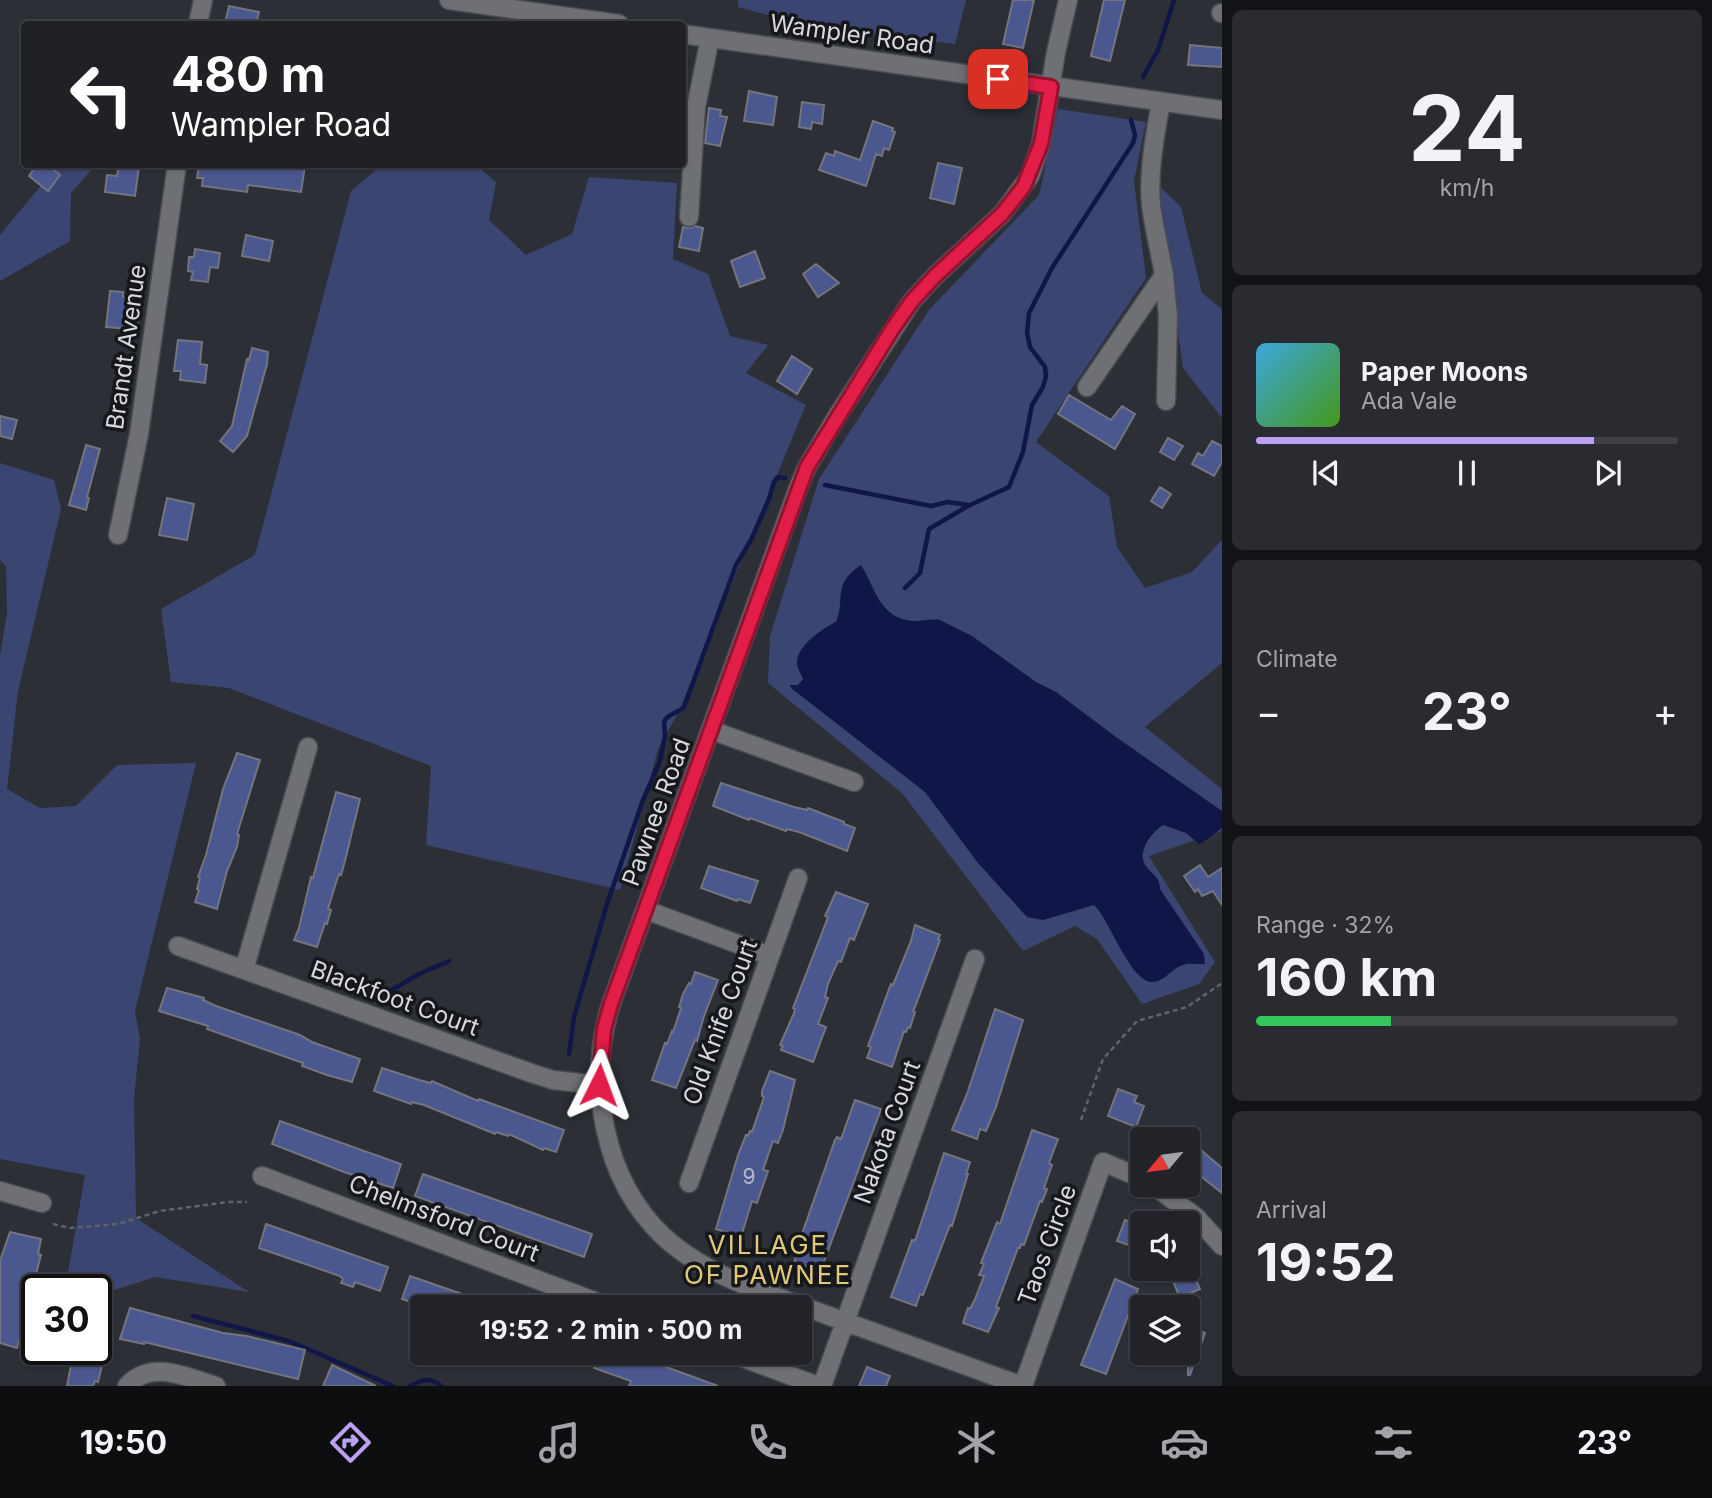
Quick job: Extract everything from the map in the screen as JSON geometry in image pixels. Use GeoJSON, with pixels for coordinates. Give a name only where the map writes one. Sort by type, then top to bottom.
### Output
{"type":"FeatureCollection","features":[{"type":"Feature","properties":{"kind":"street"},"geometry":{"type":"LineString","coordinates":[[199,21],[203,0]]}},
{"type":"Feature","properties":{"kind":"street"},"geometry":{"type":"LineString","coordinates":[[449,0],[598,21]]}},
{"type":"Feature","properties":{"kind":"street","name":"Pawnee Road"},"geometry":{"type":"LineString","coordinates":[[1023,1386],[727,1278],[685,1255],[648,1219],[624,1181],[607,1134],[599,1085],[604,1029],[807,467],[912,301],[1002,214],[1024,186],[1041,144],[1068,0]]}},
{"type":"Feature","properties":{"kind":"street","name":"Wampler Road"},"geometry":{"type":"LineString","coordinates":[[686,35],[1222,110]]}},
{"type":"Feature","properties":{"kind":"street"},"geometry":{"type":"LineString","coordinates":[[689,217],[696,107],[710,38]]}},
{"type":"Feature","properties":{"kind":"street"},"geometry":{"type":"LineString","coordinates":[[1161,102],[1151,165],[1151,205],[1164,275],[1168,316],[1166,401]]}},
{"type":"Feature","properties":{"kind":"street","name":"Brandt Avenue"},"geometry":{"type":"LineString","coordinates":[[118,535],[139,434],[176,168]]}},
{"type":"Feature","properties":{"kind":"street"},"geometry":{"type":"LineString","coordinates":[[1087,387],[1164,275]]}},
{"type":"Feature","properties":{"kind":"street"},"geometry":{"type":"LineString","coordinates":[[711,730],[854,782]]}},
{"type":"Feature","properties":{"kind":"street"},"geometry":{"type":"LineString","coordinates":[[244,970],[308,747]]}},
{"type":"Feature","properties":{"kind":"street","name":"Old Knife Court"},"geometry":{"type":"LineString","coordinates":[[689,1183],[798,878]]}},
{"type":"Feature","properties":{"kind":"street"},"geometry":{"type":"LineString","coordinates":[[646,911],[770,956]]}},
{"type":"Feature","properties":{"kind":"street","name":"Blackfoot Court"},"geometry":{"type":"LineString","coordinates":[[178,946],[531,1073],[553,1080],[599,1085]]}},
{"type":"Feature","properties":{"kind":"street","name":"Nakota Court"},"geometry":{"type":"LineString","coordinates":[[820,1386],[975,959]]}},
{"type":"Feature","properties":{"kind":"street","name":"Taos Circle"},"geometry":{"type":"LineString","coordinates":[[1023,1386],[1103,1162],[1130,1173]]}},
{"type":"Feature","properties":{"kind":"street","name":"Chelmsford Court"},"geometry":{"type":"LineString","coordinates":[[262,1175],[578,1295]]}},
{"type":"Feature","properties":{"kind":"street"},"geometry":{"type":"LineString","coordinates":[[0,1191],[42,1203]]}},
{"type":"Feature","properties":{"kind":"street"},"geometry":{"type":"LineString","coordinates":[[1169,1197],[1196,1217],[1222,1246]]}},
{"type":"Feature","properties":{"kind":"street"},"geometry":{"type":"LineString","coordinates":[[763,1365],[820,1386]]}},
{"type":"Feature","properties":{"kind":"street"},"geometry":{"type":"LineString","coordinates":[[127,1386],[140,1375],[153,1370],[216,1386]]}},
{"type":"Feature","properties":{"kind":"path"},"geometry":{"type":"LineString","coordinates":[[1081,1120],[1103,1059],[1138,1021],[1187,1007],[1222,984]]}},
{"type":"Feature","properties":{"kind":"path"},"geometry":{"type":"LineString","coordinates":[[53,1224],[70,1228],[118,1224],[160,1212],[228,1202],[247,1202]]}},
{"type":"Feature","properties":{"kind":"shaded area"},"geometry":{"type":"Polygon","coordinates":[[[738,0],[966,0],[955,44],[817,28],[738,7],[738,0]]]}},
{"type":"Feature","properties":{"kind":"shaded area"},"geometry":{"type":"Polygon","coordinates":[[[1058,109],[1146,122],[1134,181],[1146,278],[1036,442],[1109,496],[1117,547],[1145,588],[1192,572],[1222,540],[1222,663],[1145,727],[1222,789],[1222,831],[1149,856],[1215,962],[1199,984],[1142,1004],[1097,939],[1075,926],[1023,951],[902,793],[768,683],[770,636],[819,479],[929,310],[1039,195],[1058,109]]]}},
{"type":"Feature","properties":{"kind":"shaded area"},"geometry":{"type":"Polygon","coordinates":[[[56,168],[93,168],[71,193],[70,241],[0,281],[0,235],[56,168]]]}},
{"type":"Feature","properties":{"kind":"shaded area"},"geometry":{"type":"Polygon","coordinates":[[[378,168],[480,168],[496,182],[489,220],[526,255],[572,234],[589,177],[677,183],[673,259],[708,274],[730,336],[768,345],[746,373],[806,405],[678,713],[658,749],[620,890],[426,845],[431,766],[229,688],[171,682],[161,609],[255,555],[351,191],[378,168]]]}},
{"type":"Feature","properties":{"kind":"shaded area"},"geometry":{"type":"Polygon","coordinates":[[[1158,185],[1181,207],[1202,293],[1222,309],[1222,418],[1183,368],[1158,185]]]}},
{"type":"Feature","properties":{"kind":"shaded area"},"geometry":{"type":"Polygon","coordinates":[[[0,463],[54,480],[61,509],[18,691],[7,789],[40,808],[76,806],[117,765],[196,763],[135,1011],[140,1039],[134,1099],[136,1218],[249,1292],[155,1277],[112,1291],[112,1274],[68,1274],[85,1175],[0,1159],[0,655],[7,613],[6,566],[0,560],[0,463]]]}},
{"type":"Feature","properties":{"kind":"shaded area"},"geometry":{"type":"Polygon","coordinates":[[[861,565],[878,598],[889,612],[910,621],[940,620],[972,636],[1036,682],[1056,692],[1222,811],[1222,828],[1202,843],[1199,844],[1186,833],[1163,825],[1150,837],[1143,854],[1145,865],[1157,878],[1160,889],[1204,954],[1205,964],[1186,964],[1158,981],[1145,980],[1129,962],[1094,905],[1043,920],[1027,917],[978,863],[925,792],[791,688],[790,685],[798,685],[803,679],[797,662],[801,650],[818,633],[836,622],[846,579],[861,565]]]}},
{"type":"Feature","properties":{"kind":"building"},"geometry":{"type":"Polygon","coordinates":[[[1013,0],[1034,0],[1023,48],[1003,44],[1013,0]]]}},
{"type":"Feature","properties":{"kind":"building"},"geometry":{"type":"Polygon","coordinates":[[[1104,0],[1125,0],[1110,61],[1091,56],[1104,0]]]}},
{"type":"Feature","properties":{"kind":"building"},"geometry":{"type":"Polygon","coordinates":[[[229,6],[259,12],[257,21],[226,21],[229,6]]]}},
{"type":"Feature","properties":{"kind":"building"},"geometry":{"type":"Polygon","coordinates":[[[1190,45],[1222,48],[1222,67],[1188,65],[1190,45]]]}},
{"type":"Feature","properties":{"kind":"building"},"geometry":{"type":"Polygon","coordinates":[[[749,91],[777,97],[773,125],[744,121],[749,91]]]}},
{"type":"Feature","properties":{"kind":"building"},"geometry":{"type":"Polygon","coordinates":[[[802,102],[824,105],[822,124],[812,122],[811,129],[799,127],[802,102]]]}},
{"type":"Feature","properties":{"kind":"building"},"geometry":{"type":"Polygon","coordinates":[[[709,108],[721,110],[720,116],[727,117],[720,146],[705,143],[709,108]]]}},
{"type":"Feature","properties":{"kind":"building"},"geometry":{"type":"Polygon","coordinates":[[[873,121],[893,128],[892,131],[895,132],[889,150],[884,148],[882,156],[876,154],[866,186],[819,170],[826,153],[834,156],[835,151],[860,160],[873,121]]]}},
{"type":"Feature","properties":{"kind":"building"},"geometry":{"type":"Polygon","coordinates":[[[938,163],[962,168],[954,204],[930,198],[938,163]]]}},
{"type":"Feature","properties":{"kind":"building"},"geometry":{"type":"Polygon","coordinates":[[[34,168],[51,168],[60,175],[48,191],[29,176],[34,168]]]}},
{"type":"Feature","properties":{"kind":"building"},"geometry":{"type":"Polygon","coordinates":[[[118,168],[139,168],[135,196],[105,192],[107,175],[117,176],[118,168]]]}},
{"type":"Feature","properties":{"kind":"building"},"geometry":{"type":"Polygon","coordinates":[[[198,168],[305,168],[301,192],[248,185],[247,192],[202,186],[203,178],[197,178],[198,168]]]}},
{"type":"Feature","properties":{"kind":"building"},"geometry":{"type":"Polygon","coordinates":[[[683,227],[703,228],[699,251],[679,247],[683,227]]]}},
{"type":"Feature","properties":{"kind":"building"},"geometry":{"type":"Polygon","coordinates":[[[246,235],[273,241],[269,261],[242,256],[246,235]]]}},
{"type":"Feature","properties":{"kind":"building"},"geometry":{"type":"Polygon","coordinates":[[[195,249],[220,253],[218,268],[210,267],[208,282],[191,280],[193,272],[188,271],[189,257],[194,257],[195,249]]]}},
{"type":"Feature","properties":{"kind":"building"},"geometry":{"type":"Polygon","coordinates":[[[755,251],[765,278],[740,287],[731,261],[755,251]]]}},
{"type":"Feature","properties":{"kind":"building"},"geometry":{"type":"Polygon","coordinates":[[[816,264],[839,283],[818,297],[803,274],[816,264]]]}},
{"type":"Feature","properties":{"kind":"building"},"geometry":{"type":"Polygon","coordinates":[[[110,291],[123,292],[123,297],[139,301],[137,327],[106,327],[110,291]]]}},
{"type":"Feature","properties":{"kind":"building"},"geometry":{"type":"Polygon","coordinates":[[[178,340],[202,342],[200,364],[207,365],[205,383],[180,380],[181,371],[174,371],[178,340]]]}},
{"type":"Feature","properties":{"kind":"building"},"geometry":{"type":"Polygon","coordinates":[[[252,348],[268,352],[267,364],[247,436],[233,452],[220,441],[232,426],[247,359],[249,360],[252,348]]]}},
{"type":"Feature","properties":{"kind":"building"},"geometry":{"type":"Polygon","coordinates":[[[792,356],[812,369],[797,394],[777,381],[792,356]]]}},
{"type":"Feature","properties":{"kind":"building"},"geometry":{"type":"Polygon","coordinates":[[[1069,395],[1111,420],[1122,406],[1135,414],[1115,449],[1058,414],[1069,395]]]}},
{"type":"Feature","properties":{"kind":"building"},"geometry":{"type":"Polygon","coordinates":[[[0,416],[17,420],[12,439],[0,436],[0,416]]]}},
{"type":"Feature","properties":{"kind":"building"},"geometry":{"type":"Polygon","coordinates":[[[1168,438],[1183,446],[1174,460],[1160,452],[1168,438]]]}},
{"type":"Feature","properties":{"kind":"building"},"geometry":{"type":"Polygon","coordinates":[[[1212,441],[1222,446],[1222,462],[1214,476],[1192,464],[1198,453],[1203,456],[1212,441]]]}},
{"type":"Feature","properties":{"kind":"building"},"geometry":{"type":"Polygon","coordinates":[[[86,445],[100,449],[86,510],[69,505],[86,445]]]}},
{"type":"Feature","properties":{"kind":"building"},"geometry":{"type":"Polygon","coordinates":[[[1160,487],[1171,494],[1162,508],[1151,501],[1160,487]]]}},
{"type":"Feature","properties":{"kind":"building"},"geometry":{"type":"Polygon","coordinates":[[[167,498],[194,504],[187,540],[159,535],[167,498]]]}},
{"type":"Feature","properties":{"kind":"building"},"geometry":{"type":"Polygon","coordinates":[[[237,753],[260,760],[217,909],[195,902],[199,890],[198,877],[223,789],[237,753]]]}},
{"type":"Feature","properties":{"kind":"building"},"geometry":{"type":"Polygon","coordinates":[[[721,783],[794,807],[808,808],[844,822],[855,828],[847,851],[799,832],[786,831],[750,818],[749,820],[713,806],[721,783]]]}},
{"type":"Feature","properties":{"kind":"building"},"geometry":{"type":"Polygon","coordinates":[[[336,792],[360,799],[341,875],[339,874],[328,909],[331,910],[327,924],[325,923],[317,947],[294,940],[336,792]]]}},
{"type":"Feature","properties":{"kind":"building"},"geometry":{"type":"Polygon","coordinates":[[[1200,865],[1208,877],[1222,868],[1222,905],[1213,891],[1202,896],[1198,889],[1195,892],[1184,876],[1200,865]]]}},
{"type":"Feature","properties":{"kind":"building"},"geometry":{"type":"Polygon","coordinates":[[[709,866],[758,881],[750,903],[701,888],[709,866]]]}},
{"type":"Feature","properties":{"kind":"building"},"geometry":{"type":"Polygon","coordinates":[[[836,892],[868,904],[854,940],[850,938],[841,962],[838,961],[828,984],[825,997],[828,998],[818,1024],[826,1027],[813,1062],[781,1050],[783,1046],[780,1045],[794,1013],[793,1008],[836,892]]]}},
{"type":"Feature","properties":{"kind":"building"},"geometry":{"type":"Polygon","coordinates":[[[915,925],[940,935],[940,940],[913,1011],[915,1012],[910,1028],[904,1031],[892,1067],[867,1058],[871,1047],[868,1046],[915,925]]]}},
{"type":"Feature","properties":{"kind":"building"},"geometry":{"type":"Polygon","coordinates":[[[695,972],[718,980],[697,1041],[695,1040],[676,1088],[652,1080],[665,1043],[667,1044],[673,1032],[683,994],[689,983],[691,984],[695,972]]]}},
{"type":"Feature","properties":{"kind":"building"},"geometry":{"type":"Polygon","coordinates":[[[167,988],[204,998],[203,1000],[216,1006],[360,1059],[352,1082],[302,1066],[303,1063],[207,1029],[208,1026],[159,1011],[167,988]]]}},
{"type":"Feature","properties":{"kind":"building"},"geometry":{"type":"Polygon","coordinates":[[[995,1009],[1023,1020],[996,1107],[986,1131],[980,1129],[977,1139],[952,1130],[995,1009]]]}},
{"type":"Feature","properties":{"kind":"building"},"geometry":{"type":"Polygon","coordinates":[[[382,1068],[419,1080],[432,1081],[478,1101],[479,1099],[564,1130],[556,1152],[544,1148],[543,1150],[509,1134],[495,1134],[424,1105],[411,1104],[374,1091],[382,1068]]]}},
{"type":"Feature","properties":{"kind":"building"},"geometry":{"type":"Polygon","coordinates":[[[770,1071],[795,1080],[783,1130],[778,1143],[773,1141],[763,1170],[768,1171],[757,1203],[752,1201],[741,1237],[716,1229],[738,1155],[746,1135],[752,1132],[770,1071]]]}},
{"type":"Feature","properties":{"kind":"building"},"geometry":{"type":"Polygon","coordinates":[[[1118,1089],[1137,1096],[1134,1102],[1144,1106],[1136,1127],[1108,1116],[1118,1089]]]}},
{"type":"Feature","properties":{"kind":"building"},"geometry":{"type":"Polygon","coordinates":[[[855,1100],[881,1109],[820,1272],[794,1262],[798,1252],[796,1251],[835,1140],[837,1137],[841,1139],[855,1100]]]}},
{"type":"Feature","properties":{"kind":"building"},"geometry":{"type":"Polygon","coordinates":[[[280,1121],[401,1164],[393,1188],[272,1144],[280,1121]]]}},
{"type":"Feature","properties":{"kind":"building"},"geometry":{"type":"Polygon","coordinates":[[[1032,1130],[1058,1139],[1049,1163],[1052,1165],[1044,1188],[1047,1189],[1024,1245],[1021,1244],[1018,1248],[996,1307],[999,1308],[988,1332],[963,1323],[984,1276],[979,1275],[984,1264],[981,1263],[997,1222],[1000,1224],[1032,1130]]]}},
{"type":"Feature","properties":{"kind":"building"},"geometry":{"type":"Polygon","coordinates":[[[1200,1151],[1222,1168],[1222,1193],[1200,1176],[1200,1151]]]}},
{"type":"Feature","properties":{"kind":"building"},"geometry":{"type":"Polygon","coordinates":[[[944,1153],[970,1162],[968,1174],[952,1226],[950,1225],[923,1295],[920,1294],[916,1306],[891,1297],[912,1240],[916,1238],[944,1153]]]}},
{"type":"Feature","properties":{"kind":"building"},"geometry":{"type":"Polygon","coordinates":[[[423,1174],[592,1234],[584,1257],[415,1196],[423,1174]]]}},
{"type":"Feature","properties":{"kind":"building"},"geometry":{"type":"Polygon","coordinates":[[[1125,1220],[1130,1222],[1130,1246],[1117,1241],[1125,1220]]]}},
{"type":"Feature","properties":{"kind":"building"},"geometry":{"type":"Polygon","coordinates":[[[266,1224],[388,1267],[380,1291],[355,1282],[353,1287],[341,1283],[343,1279],[340,1276],[259,1248],[266,1224]]]}},
{"type":"Feature","properties":{"kind":"building"},"geometry":{"type":"Polygon","coordinates":[[[10,1232],[41,1239],[38,1254],[41,1255],[36,1274],[21,1274],[21,1333],[17,1348],[0,1343],[0,1261],[10,1232]]]}},
{"type":"Feature","properties":{"kind":"building"},"geometry":{"type":"Polygon","coordinates":[[[410,1276],[465,1295],[410,1295],[410,1302],[402,1299],[410,1276]]]}},
{"type":"Feature","properties":{"kind":"building"},"geometry":{"type":"Polygon","coordinates":[[[1115,1279],[1138,1289],[1136,1295],[1130,1295],[1130,1310],[1106,1374],[1081,1365],[1115,1279]]]}},
{"type":"Feature","properties":{"kind":"building"},"geometry":{"type":"Polygon","coordinates":[[[1173,1281],[1196,1281],[1200,1289],[1187,1295],[1179,1295],[1173,1281]]]}},
{"type":"Feature","properties":{"kind":"building"},"geometry":{"type":"Polygon","coordinates":[[[130,1308],[223,1333],[305,1350],[298,1379],[144,1342],[120,1339],[130,1308]]]}},
{"type":"Feature","properties":{"kind":"building"},"geometry":{"type":"Polygon","coordinates":[[[1200,1331],[1205,1333],[1200,1347],[1200,1331]]]}},
{"type":"Feature","properties":{"kind":"building"},"geometry":{"type":"Polygon","coordinates":[[[71,1365],[102,1365],[98,1382],[95,1381],[93,1386],[67,1386],[71,1365]]]}},
{"type":"Feature","properties":{"kind":"building"},"geometry":{"type":"Polygon","coordinates":[[[332,1365],[376,1386],[323,1386],[332,1365]]]}},
{"type":"Feature","properties":{"kind":"building"},"geometry":{"type":"Polygon","coordinates":[[[595,1365],[661,1365],[718,1386],[629,1386],[631,1381],[594,1368],[595,1365]]]}},
{"type":"Feature","properties":{"kind":"building"},"geometry":{"type":"Polygon","coordinates":[[[1188,1365],[1194,1365],[1190,1375],[1188,1365]]]}},
{"type":"Feature","properties":{"kind":"building"},"geometry":{"type":"Polygon","coordinates":[[[867,1367],[890,1376],[886,1386],[859,1386],[867,1367]]]}},
{"type":"Feature","properties":{"kind":"waterway"},"geometry":{"type":"LineString","coordinates":[[1143,77],[1158,50],[1174,0]]}},
{"type":"Feature","properties":{"kind":"waterway"},"geometry":{"type":"LineString","coordinates":[[905,588],[920,573],[929,529],[968,506],[1009,487],[1023,452],[1032,405],[1046,376],[1045,367],[1030,347],[1027,333],[1029,313],[1052,268],[1133,143],[1135,135],[1131,120]]}},
{"type":"Feature","properties":{"kind":"waterway"},"geometry":{"type":"LineString","coordinates":[[569,1054],[574,1017],[607,904],[643,800],[660,761],[665,735],[664,722],[684,707],[736,565],[751,540],[774,482],[778,477],[785,478]]}},
{"type":"Feature","properties":{"kind":"waterway"},"geometry":{"type":"LineString","coordinates":[[825,485],[931,506],[948,502],[968,505]]}},
{"type":"Feature","properties":{"kind":"waterway"},"geometry":{"type":"LineString","coordinates":[[392,990],[449,961]]}},
{"type":"Feature","properties":{"kind":"waterway"},"geometry":{"type":"LineString","coordinates":[[193,1316],[289,1341],[393,1386]]}},
{"type":"Feature","properties":{"kind":"waterway"},"geometry":{"type":"LineString","coordinates":[[410,1386],[426,1380],[441,1386]]}},
{"type":"Feature","properties":{"kind":"district","name":"VILLAGE OF PAWNEE"},"geometry":{"type":"Point","coordinates":[768,1259]}},
{"type":"Feature","properties":{"kind":"route"},"geometry":{"type":"LineString","coordinates":[[599,1085],[600,1056],[611,1004],[807,467],[912,301],[1011,204],[1036,162],[1051,87],[998,79]]}}]}
